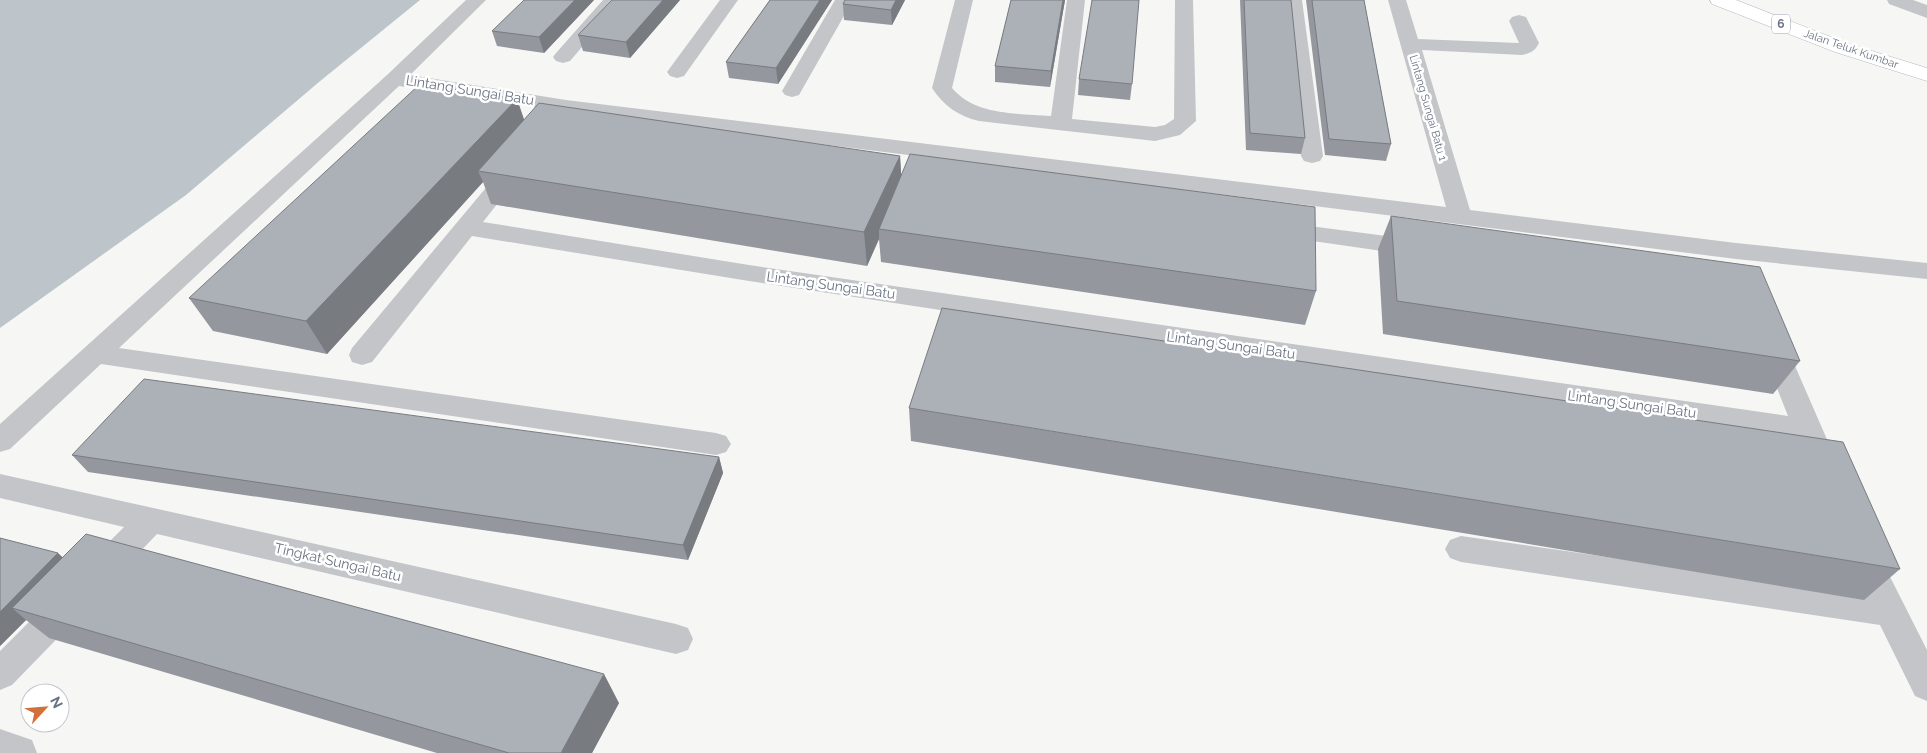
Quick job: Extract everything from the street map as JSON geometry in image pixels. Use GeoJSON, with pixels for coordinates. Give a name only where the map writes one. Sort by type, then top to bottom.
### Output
{"type":"FeatureCollection","features":[{"type":"Feature","properties":{"kind":"main road","name":"Jalan Teluk Kumbar"},"geometry":{"type":"LineString","coordinates":[[1719,0],[1842,48],[1927,75]]}},
{"type":"Feature","properties":{"kind":"street"},"geometry":{"type":"LineString","coordinates":[[0,441],[477,0]]}},
{"type":"Feature","properties":{"kind":"street"},"geometry":{"type":"LineString","coordinates":[[563,58],[613,0]]}},
{"type":"Feature","properties":{"kind":"street"},"geometry":{"type":"LineString","coordinates":[[677,72],[729,0]]}},
{"type":"Feature","properties":{"kind":"street"},"geometry":{"type":"LineString","coordinates":[[792,91],[844,0]]}},
{"type":"Feature","properties":{"kind":"street"},"geometry":{"type":"LineString","coordinates":[[964,0],[942,88],[950,99],[962,108],[980,115],[1155,134],[1172,130],[1185,121],[1184,0]]}},
{"type":"Feature","properties":{"kind":"street"},"geometry":{"type":"LineString","coordinates":[[1061,125],[1076,0]]}},
{"type":"Feature","properties":{"kind":"street"},"geometry":{"type":"LineString","coordinates":[[1293,0],[1312,156]]}},
{"type":"Feature","properties":{"kind":"street","name":"Lintang Sungai Batu 1"},"geometry":{"type":"LineString","coordinates":[[1397,0],[1460,216]]}},
{"type":"Feature","properties":{"kind":"street"},"geometry":{"type":"LineString","coordinates":[[1896,0],[1927,12]]}},
{"type":"Feature","properties":{"kind":"street"},"geometry":{"type":"LineString","coordinates":[[1409,44],[1522,49],[1527,47],[1528,43],[1519,21]]}},
{"type":"Feature","properties":{"kind":"street","name":"Lintang Sungai Batu"},"geometry":{"type":"LineString","coordinates":[[394,78],[566,106],[1736,251],[1927,271]]}},
{"type":"Feature","properties":{"kind":"street"},"geometry":{"type":"LineString","coordinates":[[550,126],[566,106]]}},
{"type":"Feature","properties":{"kind":"street"},"geometry":{"type":"LineString","coordinates":[[362,355],[526,154]]}},
{"type":"Feature","properties":{"kind":"street","name":"Lintang Sungai Batu"},"geometry":{"type":"LineString","coordinates":[[465,227],[759,275],[1807,430]]}},
{"type":"Feature","properties":{"kind":"street"},"geometry":{"type":"LineString","coordinates":[[1257,227],[1435,251]]}},
{"type":"Feature","properties":{"kind":"street"},"geometry":{"type":"LineString","coordinates":[[1736,251],[1746,276]]}},
{"type":"Feature","properties":{"kind":"street"},"geometry":{"type":"LineString","coordinates":[[1763,320],[1807,430],[1824,467]]}},
{"type":"Feature","properties":{"kind":"street"},"geometry":{"type":"LineString","coordinates":[[95,354],[716,444]]}},
{"type":"Feature","properties":{"kind":"street","name":"Tingkat Sungai Batu"},"geometry":{"type":"LineString","coordinates":[[0,486],[676,639]]}},
{"type":"Feature","properties":{"kind":"street"},"geometry":{"type":"LineString","coordinates":[[0,674],[151,520]]}},
{"type":"Feature","properties":{"kind":"street"},"geometry":{"type":"LineString","coordinates":[[1853,530],[1890,612],[1927,685]]}},
{"type":"Feature","properties":{"kind":"street"},"geometry":{"type":"LineString","coordinates":[[1461,549],[1890,612]]}},
{"type":"Feature","properties":{"kind":"street"},"geometry":{"type":"LineString","coordinates":[[0,747],[19,753]]}},
{"type":"Feature","properties":{"kind":"shaded area"},"geometry":{"type":"Polygon","coordinates":[[[0,0],[420,0],[319,82],[186,195],[0,328],[0,0]]]}},
{"type":"Feature","properties":{"kind":"building"},"geometry":{"type":"Polygon","coordinates":[[[524,0],[575,0],[539,37],[492,31],[524,0]]]}},
{"type":"Feature","properties":{"kind":"building"},"geometry":{"type":"Polygon","coordinates":[[[612,0],[663,0],[626,42],[578,35],[612,0]]]}},
{"type":"Feature","properties":{"kind":"building"},"geometry":{"type":"Polygon","coordinates":[[[770,0],[820,0],[776,68],[726,62],[770,0]]]}},
{"type":"Feature","properties":{"kind":"building"},"geometry":{"type":"Polygon","coordinates":[[[845,0],[896,0],[891,10],[843,4],[845,0]]]}},
{"type":"Feature","properties":{"kind":"building"},"geometry":{"type":"Polygon","coordinates":[[[1011,0],[1063,0],[1051,71],[995,66],[1011,0]]]}},
{"type":"Feature","properties":{"kind":"building"},"geometry":{"type":"Polygon","coordinates":[[[1092,0],[1139,0],[1132,84],[1079,79],[1092,0]]]}},
{"type":"Feature","properties":{"kind":"building"},"geometry":{"type":"Polygon","coordinates":[[[1244,0],[1291,0],[1305,138],[1250,133],[1244,0]]]}},
{"type":"Feature","properties":{"kind":"building"},"geometry":{"type":"Polygon","coordinates":[[[1312,0],[1364,0],[1391,144],[1329,139],[1312,0]]]}},
{"type":"Feature","properties":{"kind":"building"},"geometry":{"type":"Polygon","coordinates":[[[420,84],[517,99],[306,321],[189,298],[420,84]]]}},
{"type":"Feature","properties":{"kind":"building"},"geometry":{"type":"Polygon","coordinates":[[[539,103],[900,156],[864,232],[478,171],[539,103]]]}},
{"type":"Feature","properties":{"kind":"building"},"geometry":{"type":"Polygon","coordinates":[[[910,154],[1315,207],[1316,291],[879,229],[910,154]]]}},
{"type":"Feature","properties":{"kind":"building"},"geometry":{"type":"Polygon","coordinates":[[[1391,216],[1760,267],[1800,361],[1397,301],[1391,216]]]}},
{"type":"Feature","properties":{"kind":"building"},"geometry":{"type":"Polygon","coordinates":[[[942,308],[1843,442],[1900,569],[909,408],[942,308]]]}},
{"type":"Feature","properties":{"kind":"building"},"geometry":{"type":"Polygon","coordinates":[[[144,379],[719,457],[683,545],[72,455],[144,379]]]}},
{"type":"Feature","properties":{"kind":"building"},"geometry":{"type":"Polygon","coordinates":[[[86,534],[604,674],[561,753],[509,753],[12,608],[86,534]]]}},
{"type":"Feature","properties":{"kind":"building"},"geometry":{"type":"Polygon","coordinates":[[[0,538],[58,553],[0,612],[0,538]]]}}]}
